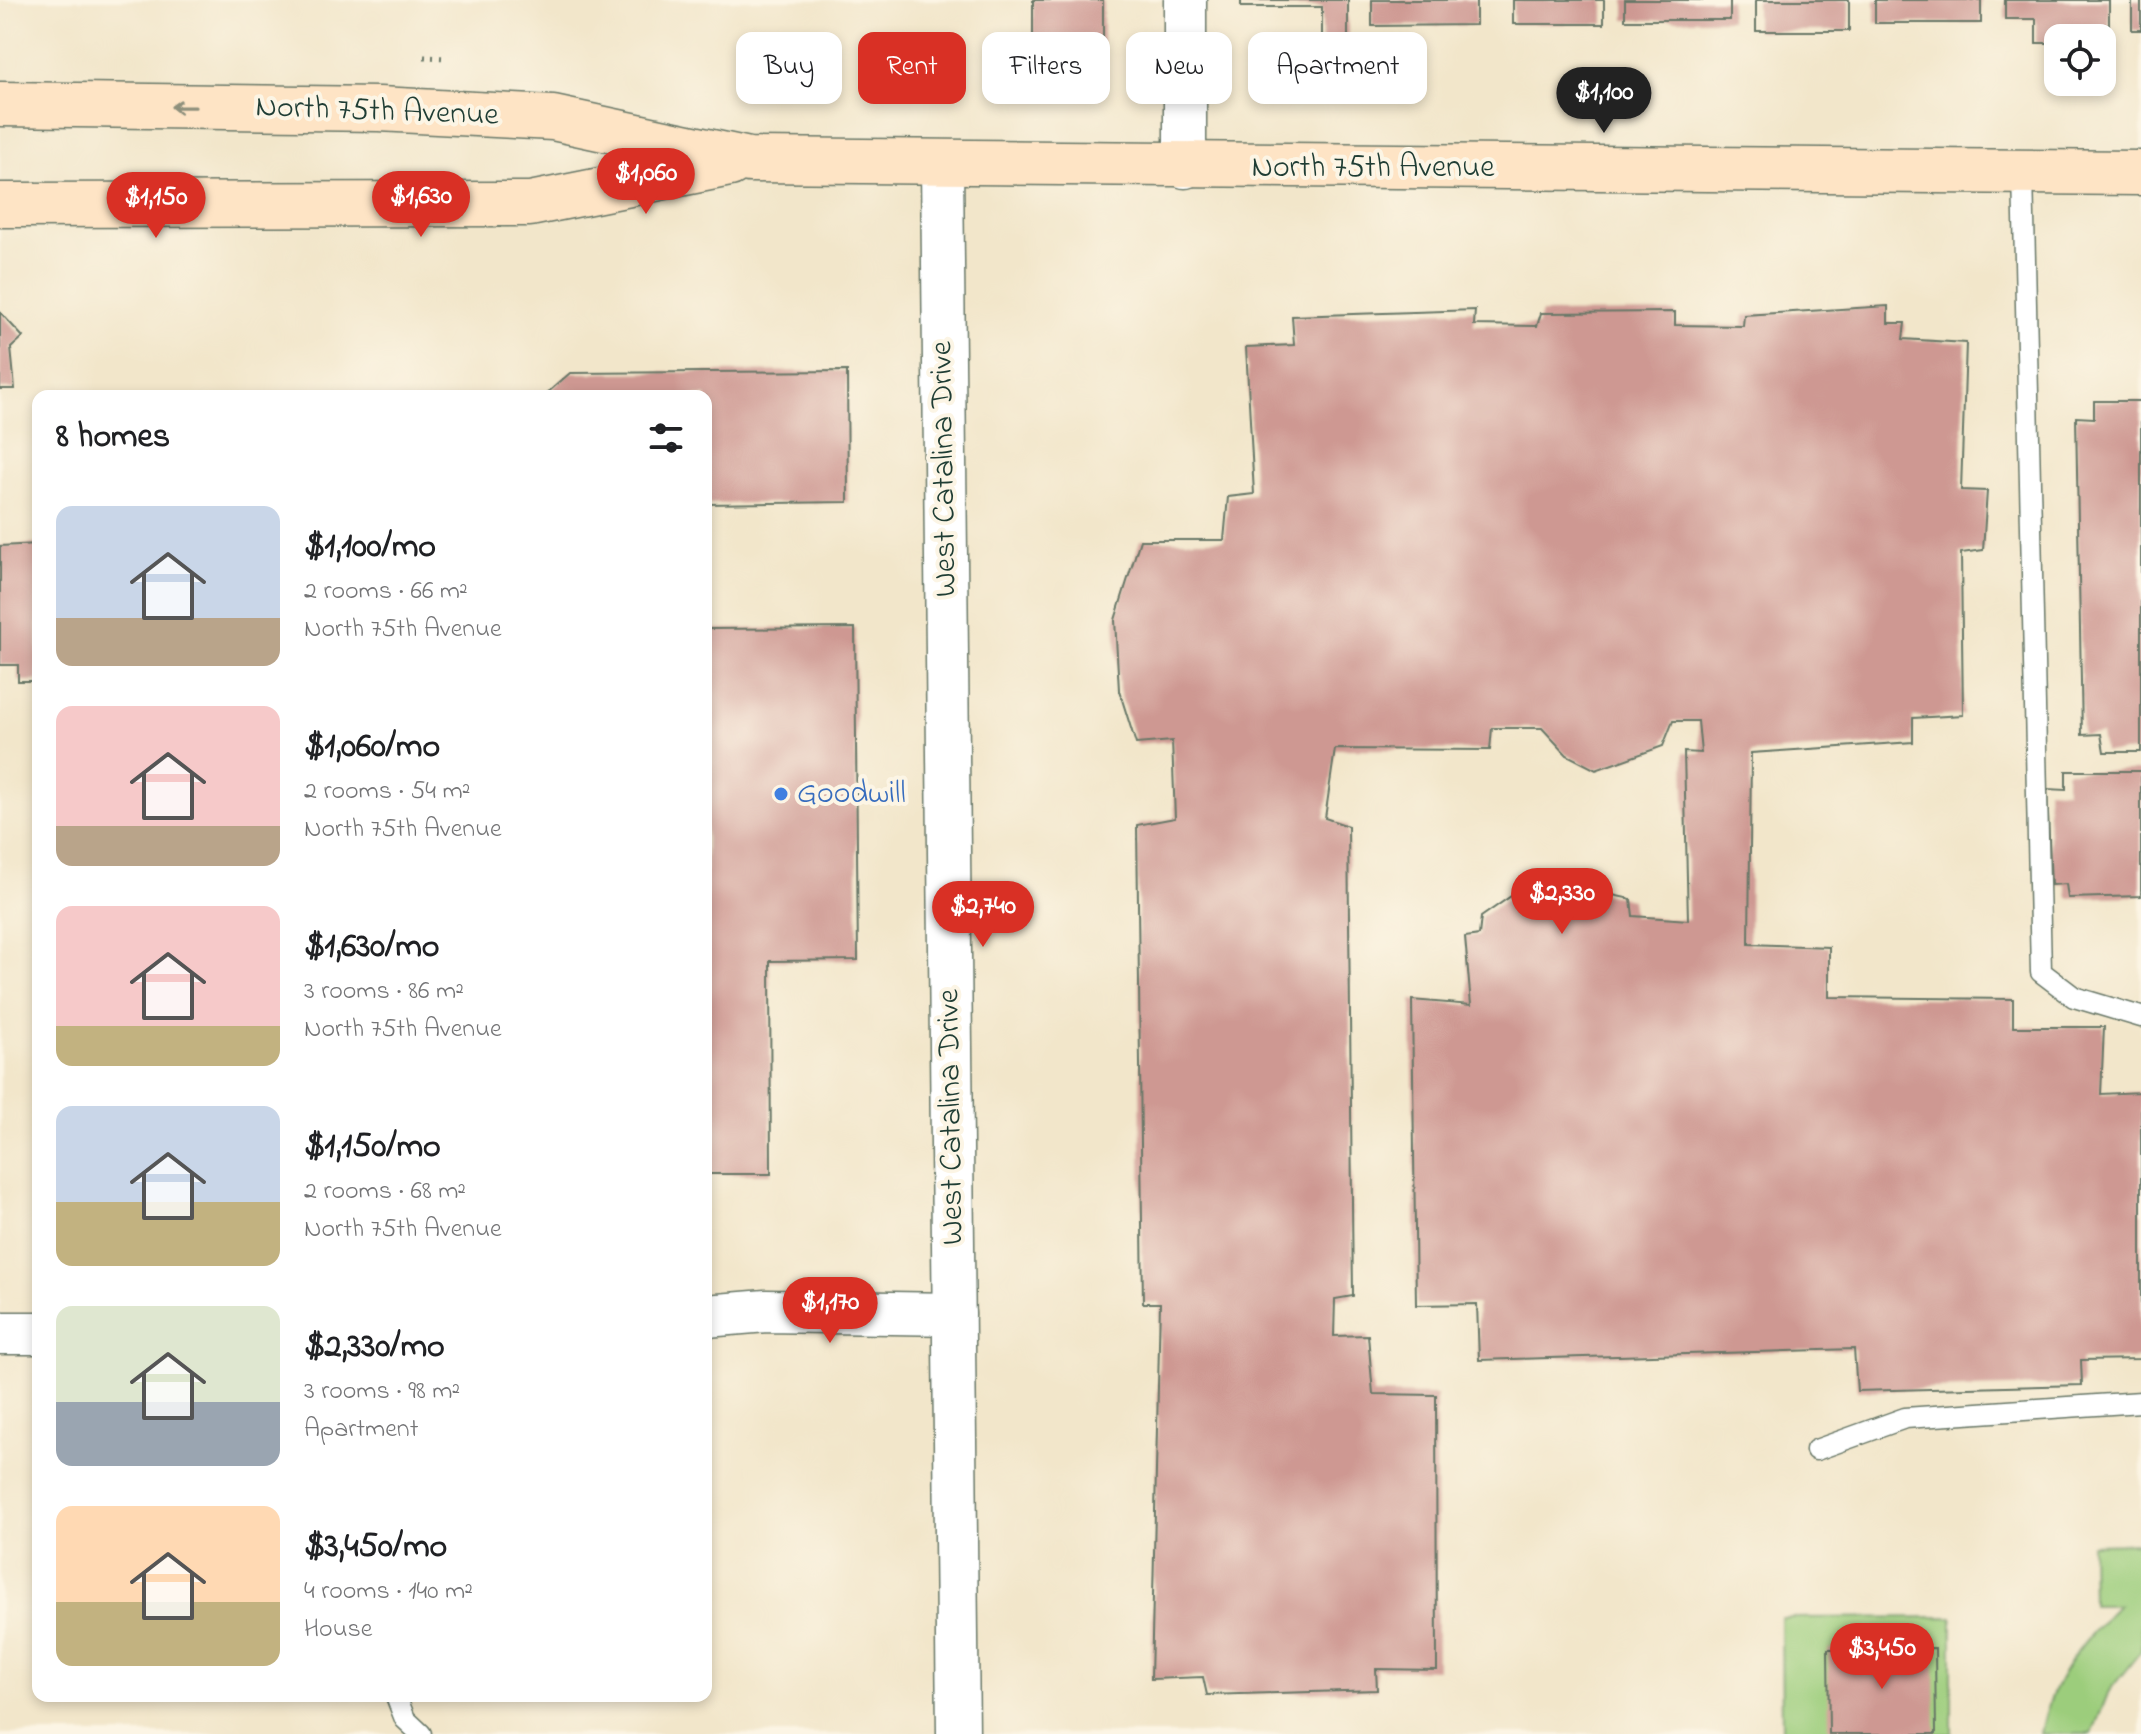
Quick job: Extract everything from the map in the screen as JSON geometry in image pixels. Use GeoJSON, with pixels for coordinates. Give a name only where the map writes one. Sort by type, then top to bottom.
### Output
{"type":"FeatureCollection","features":[{"type":"Feature","properties":{"kind":"main road","name":"North 75th Avenue"},"geometry":{"type":"LineString","coordinates":[[0,104],[379,109],[553,118],[749,160],[942,165],[2141,173]]}},
{"type":"Feature","properties":{"kind":"main road","name":"North 75th Avenue"},"geometry":{"type":"LineString","coordinates":[[0,205],[530,204],[749,160]]}},
{"type":"Feature","properties":{"kind":"street"},"geometry":{"type":"LineString","coordinates":[[1185,0],[1185,167]]}},
{"type":"Feature","properties":{"kind":"street","name":"West Catalina Drive"},"geometry":{"type":"LineString","coordinates":[[942,165],[958,1734]]}},
{"type":"Feature","properties":{"kind":"street"},"geometry":{"type":"LineString","coordinates":[[712,1316],[766,1311],[954,1314]]}},
{"type":"Feature","properties":{"kind":"street"},"geometry":{"type":"LineString","coordinates":[[0,1333],[32,1333]]}},
{"type":"Feature","properties":{"kind":"lane"},"geometry":{"type":"LineString","coordinates":[[2023,172],[2041,972],[2074,997],[2141,1017]]}},
{"type":"Feature","properties":{"kind":"lane"},"geometry":{"type":"LineString","coordinates":[[1816,1450],[1905,1418],[2141,1402]]}},
{"type":"Feature","properties":{"kind":"lane"},"geometry":{"type":"LineString","coordinates":[[398,1702],[405,1719],[421,1734]]}},
{"type":"Feature","properties":{"kind":"path"},"geometry":{"type":"LineString","coordinates":[[424,57],[446,58]]}},
{"type":"Feature","properties":{"kind":"green space"},"geometry":{"type":"Polygon","coordinates":[[[2141,1543],[2141,1651],[2109,1691],[2092,1734],[2041,1734],[2052,1697],[2069,1664],[2118,1605],[2092,1605],[2091,1544],[2141,1543]]]}},
{"type":"Feature","properties":{"kind":"green space"},"geometry":{"type":"Polygon","coordinates":[[[1952,1617],[1952,1734],[1782,1734],[1781,1618],[1952,1617]]]}},
{"type":"Feature","properties":{"kind":"building"},"geometry":{"type":"Polygon","coordinates":[[[1033,0],[1103,0],[1103,32],[1033,32],[1033,0]]]}},
{"type":"Feature","properties":{"kind":"building"},"geometry":{"type":"Polygon","coordinates":[[[1241,0],[1348,0],[1348,32],[1322,32],[1322,7],[1241,7],[1241,0]]]}},
{"type":"Feature","properties":{"kind":"building"},"geometry":{"type":"Polygon","coordinates":[[[1372,0],[1476,0],[1476,25],[1372,26],[1372,0]]]}},
{"type":"Feature","properties":{"kind":"building"},"geometry":{"type":"Polygon","coordinates":[[[1513,0],[1604,0],[1604,24],[1513,24],[1513,0]]]}},
{"type":"Feature","properties":{"kind":"building"},"geometry":{"type":"Polygon","coordinates":[[[1625,0],[1730,0],[1730,20],[1625,20],[1625,0]]]}},
{"type":"Feature","properties":{"kind":"building"},"geometry":{"type":"Polygon","coordinates":[[[1756,0],[1849,0],[1849,31],[1756,31],[1756,0]]]}},
{"type":"Feature","properties":{"kind":"building"},"geometry":{"type":"Polygon","coordinates":[[[1875,0],[1981,0],[1981,23],[1875,23],[1875,0]]]}},
{"type":"Feature","properties":{"kind":"building"},"geometry":{"type":"Polygon","coordinates":[[[2005,0],[2109,0],[2109,24],[2044,24],[2044,43],[2036,43],[2036,19],[2005,19],[2005,0]]]}},
{"type":"Feature","properties":{"kind":"building"},"geometry":{"type":"Polygon","coordinates":[[[2132,0],[2141,0],[2141,30],[2132,30],[2132,0]]]}},
{"type":"Feature","properties":{"kind":"building"},"geometry":{"type":"Polygon","coordinates":[[[1888,306],[1888,323],[1905,323],[1903,339],[1966,343],[1961,490],[1987,491],[1983,550],[1961,553],[1963,715],[1913,718],[1913,742],[1751,753],[1749,944],[1829,947],[1829,997],[2013,999],[2013,1027],[2104,1027],[2101,1094],[2141,1092],[2141,1359],[2081,1360],[2082,1385],[1857,1391],[1854,1349],[1479,1360],[1477,1304],[1416,1305],[1412,1000],[1471,1005],[1465,937],[1479,935],[1481,917],[1514,894],[1553,882],[1631,899],[1633,916],[1688,920],[1684,752],[1701,753],[1698,721],[1673,721],[1663,746],[1596,770],[1567,755],[1542,728],[1492,728],[1490,750],[1335,749],[1325,818],[1348,826],[1353,1296],[1335,1299],[1334,1336],[1368,1335],[1373,1394],[1436,1395],[1437,1670],[1376,1669],[1377,1690],[1207,1695],[1203,1677],[1151,1679],[1160,1303],[1143,1303],[1137,825],[1175,818],[1172,741],[1136,744],[1119,690],[1115,620],[1140,540],[1224,540],[1228,497],[1254,494],[1246,347],[1294,345],[1292,316],[1475,310],[1474,325],[1537,326],[1541,313],[1675,312],[1675,325],[1743,326],[1744,315],[1888,306]]]}},
{"type":"Feature","properties":{"kind":"building"},"geometry":{"type":"Polygon","coordinates":[[[0,312],[23,337],[11,348],[15,389],[0,389],[0,312]]]}},
{"type":"Feature","properties":{"kind":"building"},"geometry":{"type":"Polygon","coordinates":[[[847,371],[848,502],[712,504],[712,390],[551,390],[570,373],[847,371]]]}},
{"type":"Feature","properties":{"kind":"building"},"geometry":{"type":"Polygon","coordinates":[[[2094,401],[2141,401],[2141,752],[2104,752],[2101,734],[2082,735],[2076,417],[2094,418],[2094,401]]]}},
{"type":"Feature","properties":{"kind":"building"},"geometry":{"type":"Polygon","coordinates":[[[32,544],[32,681],[18,681],[18,665],[0,665],[0,546],[32,544]]]}},
{"type":"Feature","properties":{"kind":"building","name":"Goodwill"},"geometry":{"type":"Polygon","coordinates":[[[855,628],[858,960],[770,961],[771,1174],[712,1174],[712,629],[855,628]]]}},
{"type":"Feature","properties":{"kind":"building"},"geometry":{"type":"Polygon","coordinates":[[[2066,771],[2141,771],[2141,896],[2068,898],[2066,884],[2051,885],[2047,789],[2066,790],[2066,771]]]}},
{"type":"Feature","properties":{"kind":"building"},"geometry":{"type":"Polygon","coordinates":[[[1935,1648],[1936,1734],[1829,1734],[1828,1649],[1935,1648]]]}},
{"type":"Feature","properties":{"kind":"place","name":"Goodwill"},"geometry":{"type":"Point","coordinates":[781,794]}}]}
